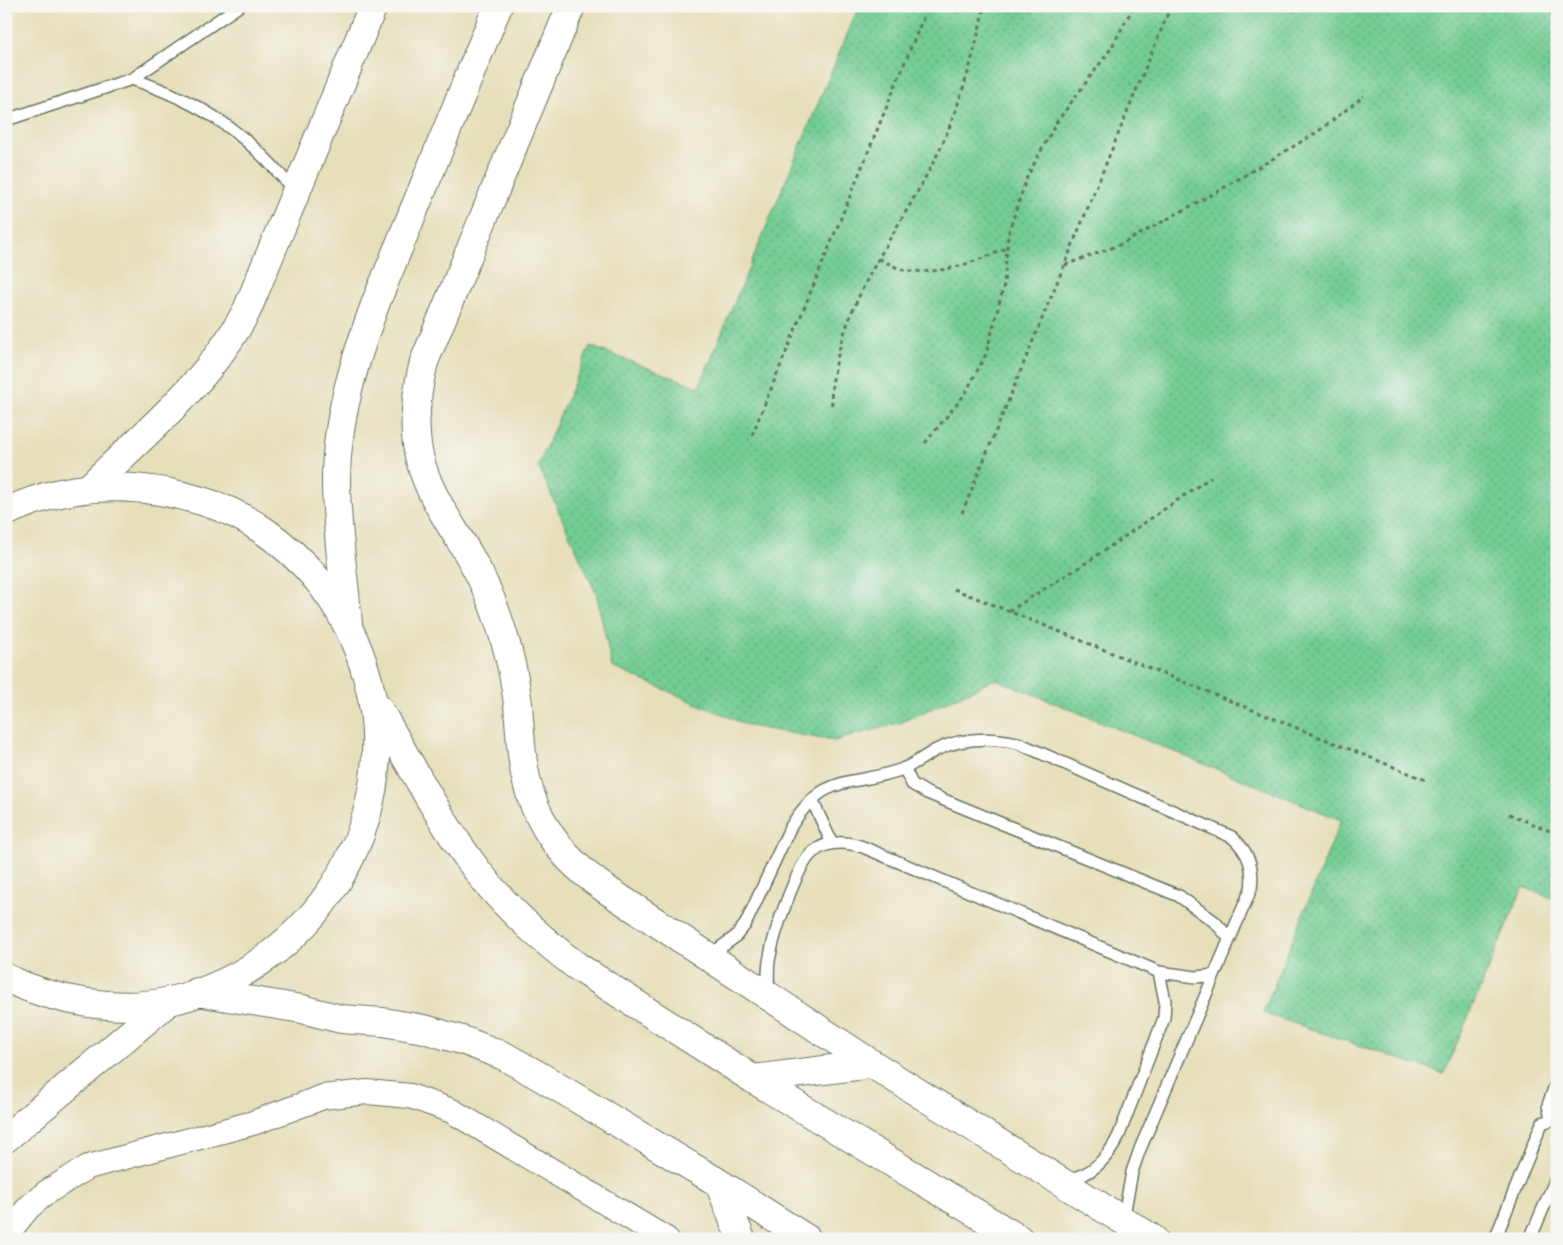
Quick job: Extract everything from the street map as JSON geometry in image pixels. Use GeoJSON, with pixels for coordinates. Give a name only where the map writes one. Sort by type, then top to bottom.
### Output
{"type":"FeatureCollection","features":[{"type":"Feature","properties":{"kind":"main road"},"geometry":{"type":"LineString","coordinates":[[89,488],[203,376],[220,356],[247,310],[373,6]]}},
{"type":"Feature","properties":{"kind":"main road"},"geometry":{"type":"LineString","coordinates":[[348,624],[336,480],[340,434],[348,389],[360,345],[376,302],[498,6]]}},
{"type":"Feature","properties":{"kind":"main road"},"geometry":{"type":"LineString","coordinates":[[569,7],[424,362],[415,408],[417,447],[426,479],[436,502],[471,558],[489,595],[503,633],[512,667],[518,702],[526,779],[540,818],[558,846],[586,876],[872,1064],[1153,1239]]}},
{"type":"Feature","properties":{"kind":"main road"},"geometry":{"type":"LineString","coordinates":[[6,978],[29,989],[73,1001],[119,1005],[169,1001],[234,978],[269,956],[302,928],[328,896],[350,859],[366,820],[375,779],[377,739],[373,700],[363,661],[348,624],[327,591],[301,561],[263,530],[220,506],[173,492],[124,486],[89,488],[55,494],[11,507]]}},
{"type":"Feature","properties":{"kind":"main road"},"geometry":{"type":"LineString","coordinates":[[373,700],[459,846],[479,873],[519,918],[578,967],[753,1079],[1019,1239]]}},
{"type":"Feature","properties":{"kind":"main road"},"geometry":{"type":"LineString","coordinates":[[197,992],[302,1010],[340,1019],[383,1022],[424,1029],[465,1040],[504,1056],[542,1077],[719,1183],[807,1239]]}},
{"type":"Feature","properties":{"kind":"main road"},"geometry":{"type":"LineString","coordinates":[[6,1138],[169,1001]]}},
{"type":"Feature","properties":{"kind":"main road"},"geometry":{"type":"LineString","coordinates":[[753,1079],[872,1064]]}},
{"type":"Feature","properties":{"kind":"main road"},"geometry":{"type":"LineString","coordinates":[[719,1183],[741,1239]]}},
{"type":"Feature","properties":{"kind":"street"},"geometry":{"type":"LineString","coordinates":[[6,1235],[29,1207],[47,1192],[88,1167],[253,1123],[323,1097],[367,1092],[410,1096],[452,1111],[666,1239]]}},
{"type":"Feature","properties":{"kind":"lane"},"geometry":{"type":"LineString","coordinates":[[6,120],[132,79],[239,6]]}},
{"type":"Feature","properties":{"kind":"lane"},"geometry":{"type":"LineString","coordinates":[[132,79],[186,100],[235,131],[258,149],[296,193]]}},
{"type":"Feature","properties":{"kind":"lane"},"geometry":{"type":"LineString","coordinates":[[708,956],[735,937],[745,925],[790,828],[799,813],[812,800],[842,782],[904,768],[934,751],[961,741],[990,738],[1032,748],[1232,837],[1248,855],[1252,878],[1250,890],[1140,1149],[1126,1196],[1122,1221]]}},
{"type":"Feature","properties":{"kind":"lane"},"geometry":{"type":"LineString","coordinates":[[904,768],[912,784],[927,793],[1180,896],[1215,922],[1230,939]]}},
{"type":"Feature","properties":{"kind":"lane"},"geometry":{"type":"LineString","coordinates":[[812,800],[832,843]]}},
{"type":"Feature","properties":{"kind":"lane"},"geometry":{"type":"LineString","coordinates":[[769,996],[770,956],[801,868],[814,852],[832,843],[842,842],[863,847],[1159,972],[1196,977],[1214,975]]}},
{"type":"Feature","properties":{"kind":"lane"},"geometry":{"type":"LineString","coordinates":[[1061,1183],[1091,1172],[1112,1149],[1119,1136],[1164,1018],[1166,1001],[1159,972]]}},
{"type":"Feature","properties":{"kind":"lane"},"geometry":{"type":"LineString","coordinates":[[1494,1239],[1537,1132],[1542,1123],[1554,1118],[1548,1105],[1557,1080]]}},
{"type":"Feature","properties":{"kind":"lane"},"geometry":{"type":"LineString","coordinates":[[1530,1239],[1557,1176]]}},
{"type":"Feature","properties":{"kind":"path"},"geometry":{"type":"LineString","coordinates":[[752,435],[928,6]]}},
{"type":"Feature","properties":{"kind":"path"},"geometry":{"type":"LineString","coordinates":[[832,405],[830,392],[849,319],[946,134],[979,35],[984,6]]}},
{"type":"Feature","properties":{"kind":"path"},"geometry":{"type":"LineString","coordinates":[[925,444],[964,394],[986,354],[1004,285],[1008,234],[1027,177],[1056,123],[1110,50],[1134,6]]}},
{"type":"Feature","properties":{"kind":"path"},"geometry":{"type":"LineString","coordinates":[[962,513],[1171,6]]}},
{"type":"Feature","properties":{"kind":"path"},"geometry":{"type":"LineString","coordinates":[[1064,265],[1122,244],[1220,190],[1316,132],[1364,96]]}},
{"type":"Feature","properties":{"kind":"path"},"geometry":{"type":"LineString","coordinates":[[879,259],[903,270],[937,270],[971,263],[1007,248]]}},
{"type":"Feature","properties":{"kind":"path"},"geometry":{"type":"LineString","coordinates":[[1008,611],[1089,561],[1211,477]]}},
{"type":"Feature","properties":{"kind":"path"},"geometry":{"type":"LineString","coordinates":[[954,589],[1426,780]]}},
{"type":"Feature","properties":{"kind":"path"},"geometry":{"type":"LineString","coordinates":[[1509,814],[1557,834]]}},
{"type":"Feature","properties":{"kind":"green space"},"geometry":{"type":"Polygon","coordinates":[[[859,6],[1557,6],[1557,900],[1523,887],[1444,1074],[1263,1013],[1341,820],[996,679],[902,722],[834,741],[749,726],[612,667],[596,593],[538,466],[590,346],[699,387],[859,6]]]}}]}
